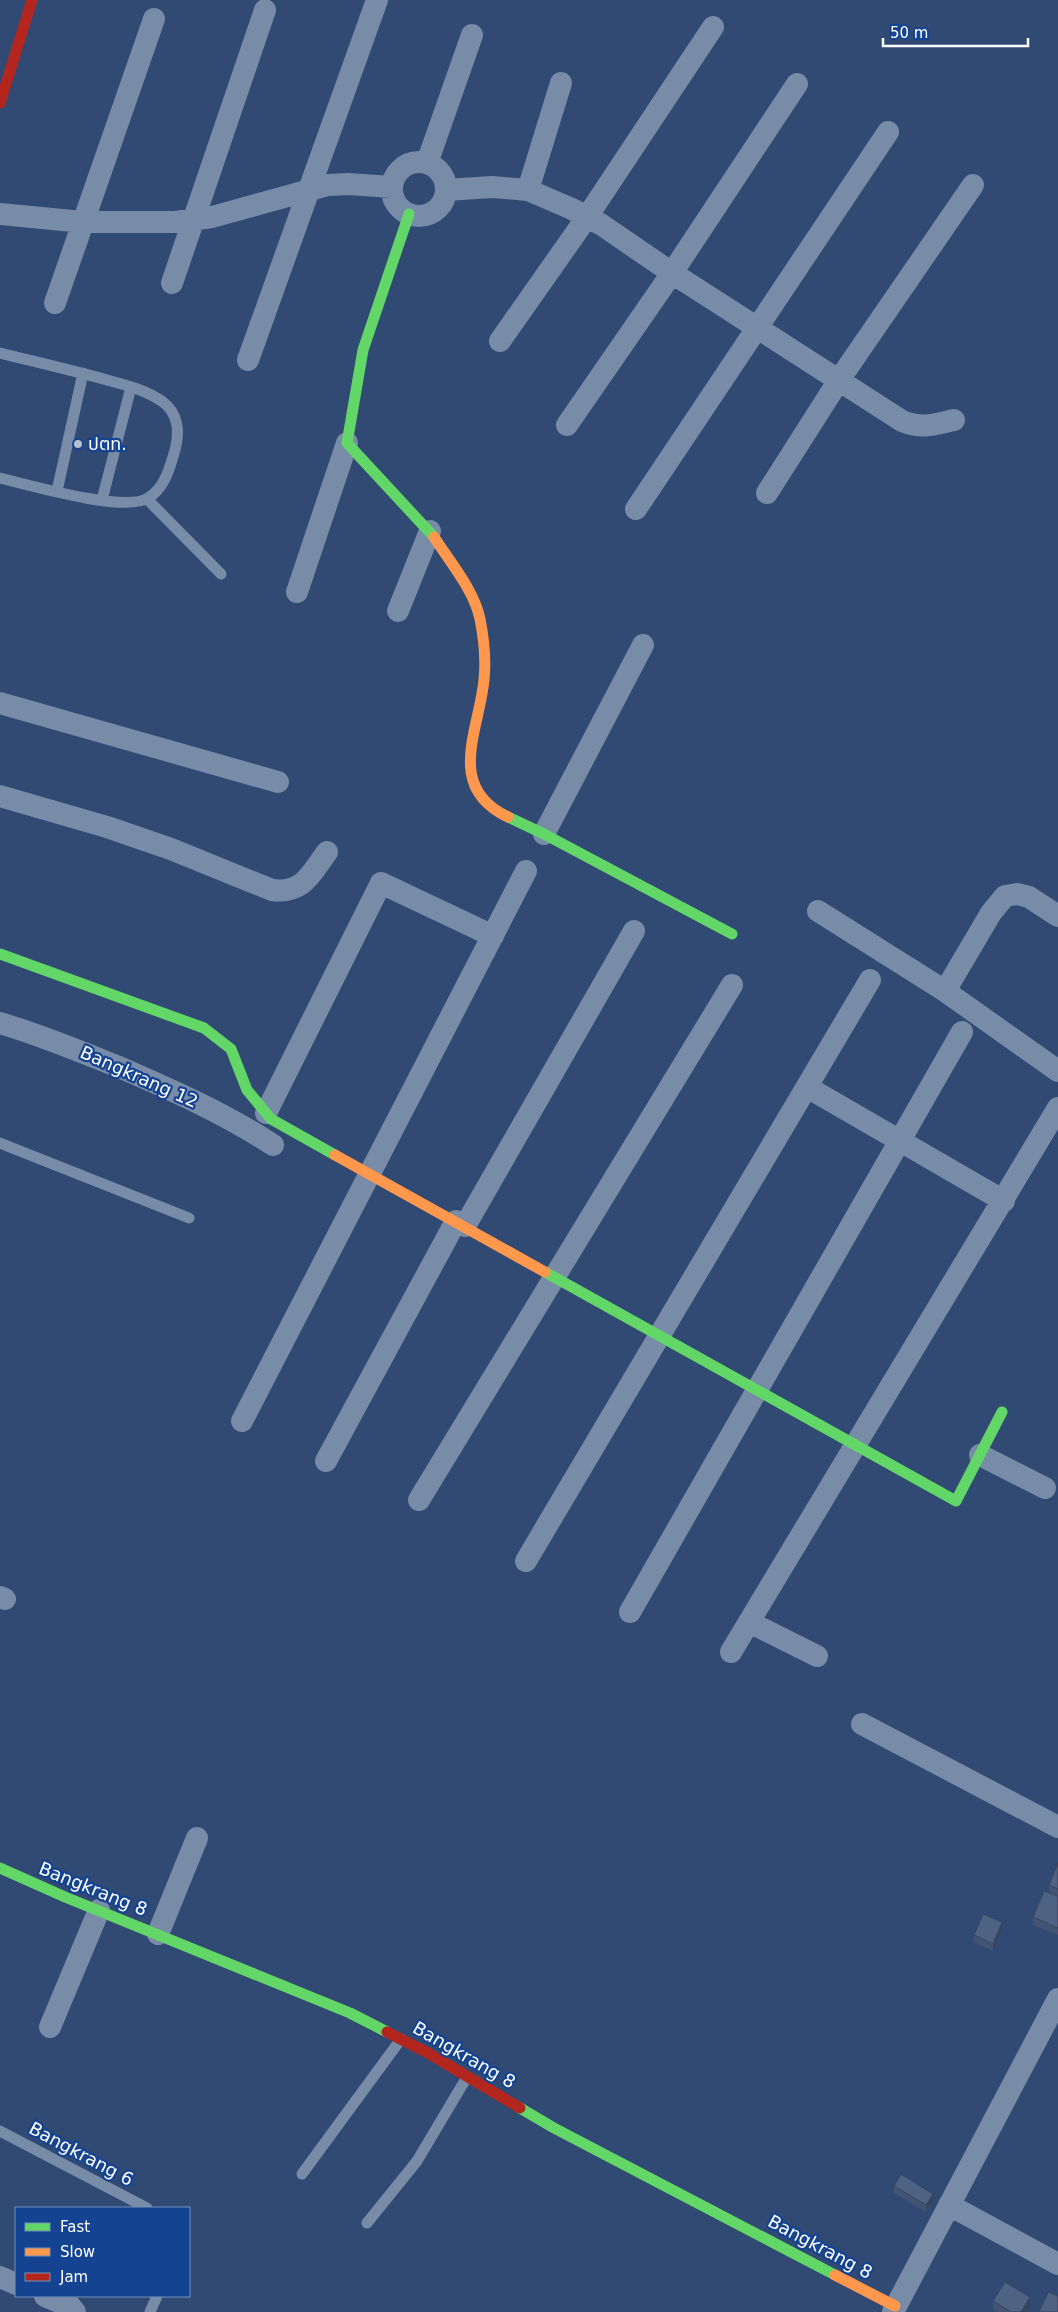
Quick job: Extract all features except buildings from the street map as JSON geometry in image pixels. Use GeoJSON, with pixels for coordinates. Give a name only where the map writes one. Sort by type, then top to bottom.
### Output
{"type":"FeatureCollection","features":[{"type":"Feature","properties":{"kind":"street"},"geometry":{"type":"LineString","coordinates":[[0,103],[32,0]]}},
{"type":"Feature","properties":{"kind":"street"},"geometry":{"type":"LineString","coordinates":[[248,360],[377,0]]}},
{"type":"Feature","properties":{"kind":"street"},"geometry":{"type":"LineString","coordinates":[[172,283],[265,10]]}},
{"type":"Feature","properties":{"kind":"street"},"geometry":{"type":"LineString","coordinates":[[55,303],[154,19]]}},
{"type":"Feature","properties":{"kind":"street"},"geometry":{"type":"LineString","coordinates":[[500,341],[587,217],[712,27]]}},
{"type":"Feature","properties":{"kind":"street"},"geometry":{"type":"LineString","coordinates":[[427,163],[472,35]]}},
{"type":"Feature","properties":{"kind":"street"},"geometry":{"type":"LineString","coordinates":[[528,190],[561,82]]}},
{"type":"Feature","properties":{"kind":"street"},"geometry":{"type":"LineString","coordinates":[[566,425],[672,273],[797,84]]}},
{"type":"Feature","properties":{"kind":"street"},"geometry":{"type":"LineString","coordinates":[[636,509],[888,132]]}},
{"type":"Feature","properties":{"kind":"street"},"geometry":{"type":"LineString","coordinates":[[417,162],[427,163],[437,169],[444,178],[446,190],[443,200],[433,211],[419,216],[409,214],[400,208],[394,198],[392,187],[394,178],[400,169],[408,164],[417,162]]}},
{"type":"Feature","properties":{"kind":"street"},"geometry":{"type":"LineString","coordinates":[[0,214],[83,222],[175,222],[212,217],[328,185],[348,184],[392,187]]}},
{"type":"Feature","properties":{"kind":"street"},"geometry":{"type":"LineString","coordinates":[[767,493],[839,380],[973,186]]}},
{"type":"Feature","properties":{"kind":"street"},"geometry":{"type":"LineString","coordinates":[[446,190],[492,187],[528,190],[587,217],[902,421],[916,427],[954,420]]}},
{"type":"Feature","properties":{"kind":"street"},"geometry":{"type":"LineString","coordinates":[[297,592],[347,443],[363,350],[409,214]]}},
{"type":"Feature","properties":{"kind":"street"},"geometry":{"type":"LineString","coordinates":[[347,443],[430,531],[472,596],[480,618],[485,658],[484,681],[472,739],[470,776],[479,794],[493,810],[544,834],[732,934]]}},
{"type":"Feature","properties":{"kind":"street"},"geometry":{"type":"LineString","coordinates":[[398,611],[430,531]]}},
{"type":"Feature","properties":{"kind":"street"},"geometry":{"type":"LineString","coordinates":[[544,834],[643,645]]}},
{"type":"Feature","properties":{"kind":"street"},"geometry":{"type":"LineString","coordinates":[[0,702],[278,782]]}},
{"type":"Feature","properties":{"kind":"street"},"geometry":{"type":"LineString","coordinates":[[0,796],[106,827],[171,849],[272,890],[284,892],[296,888],[306,881],[327,852]]}},
{"type":"Feature","properties":{"kind":"street"},"geometry":{"type":"LineString","coordinates":[[242,1422],[372,1174],[526,871]]}},
{"type":"Feature","properties":{"kind":"street"},"geometry":{"type":"LineString","coordinates":[[266,1113],[381,883],[493,936]]}},
{"type":"Feature","properties":{"kind":"street"},"geometry":{"type":"LineString","coordinates":[[945,991],[991,912],[1005,896],[1017,894],[1029,897],[1058,916]]}},
{"type":"Feature","properties":{"kind":"street"},"geometry":{"type":"LineString","coordinates":[[818,911],[945,991],[1058,1071]]}},
{"type":"Feature","properties":{"kind":"street"},"geometry":{"type":"LineString","coordinates":[[326,1461],[461,1224],[634,931]]}},
{"type":"Feature","properties":{"kind":"street"},"geometry":{"type":"LineString","coordinates":[[0,954],[204,1028],[231,1049],[247,1090],[271,1119],[956,1501],[1002,1412]]}},
{"type":"Feature","properties":{"kind":"street"},"geometry":{"type":"LineString","coordinates":[[526,1561],[870,980]]}},
{"type":"Feature","properties":{"kind":"street"},"geometry":{"type":"LineString","coordinates":[[419,1500],[732,985]]}},
{"type":"Feature","properties":{"kind":"street","name":"Bangkrang 12"},"geometry":{"type":"LineString","coordinates":[[0,1023],[40,1035],[175,1091],[240,1124],[273,1145]]}},
{"type":"Feature","properties":{"kind":"street"},"geometry":{"type":"LineString","coordinates":[[630,1612],[962,1032]]}},
{"type":"Feature","properties":{"kind":"street"},"geometry":{"type":"LineString","coordinates":[[807,1087],[1004,1201]]}},
{"type":"Feature","properties":{"kind":"street"},"geometry":{"type":"LineString","coordinates":[[730,1652],[1004,1201],[1058,1108]]}},
{"type":"Feature","properties":{"kind":"street"},"geometry":{"type":"LineString","coordinates":[[980,1455],[1045,1488]]}},
{"type":"Feature","properties":{"kind":"street"},"geometry":{"type":"LineString","coordinates":[[749,1622],[817,1656]]}},
{"type":"Feature","properties":{"kind":"street"},"geometry":{"type":"LineString","coordinates":[[862,1724],[1058,1827]]}},
{"type":"Feature","properties":{"kind":"street"},"geometry":{"type":"LineString","coordinates":[[158,1934],[197,1838]]}},
{"type":"Feature","properties":{"kind":"street","name":"Bangkrang 8"},"geometry":{"type":"LineString","coordinates":[[0,1868],[350,2012],[401,2039],[554,2128],[894,2309]]}},
{"type":"Feature","properties":{"kind":"street"},"geometry":{"type":"LineString","coordinates":[[50,2027],[99,1910]]}},
{"type":"Feature","properties":{"kind":"street"},"geometry":{"type":"LineString","coordinates":[[894,2309],[1058,1999]]}},
{"type":"Feature","properties":{"kind":"street"},"geometry":{"type":"LineString","coordinates":[[949,2205],[1058,2264]]}},
{"type":"Feature","properties":{"kind":"street"},"geometry":{"type":"LineString","coordinates":[[0,2277],[15,2284]]}},
{"type":"Feature","properties":{"kind":"street"},"geometry":{"type":"LineString","coordinates":[[46,2297],[71,2307],[75,2312]]}},
{"type":"Feature","properties":{"kind":"lane"},"geometry":{"type":"LineString","coordinates":[[0,353],[84,373],[131,387],[163,402],[174,413],[178,426],[176,446],[168,473],[158,490],[147,499],[116,503],[0,478]]}},
{"type":"Feature","properties":{"kind":"lane"},"geometry":{"type":"LineString","coordinates":[[57,491],[84,373]]}},
{"type":"Feature","properties":{"kind":"lane"},"geometry":{"type":"LineString","coordinates":[[102,500],[131,387]]}},
{"type":"Feature","properties":{"kind":"lane"},"geometry":{"type":"LineString","coordinates":[[147,499],[220,574]]}},
{"type":"Feature","properties":{"kind":"lane"},"geometry":{"type":"LineString","coordinates":[[0,1143],[189,1218]]}},
{"type":"Feature","properties":{"kind":"lane"},"geometry":{"type":"LineString","coordinates":[[302,2174],[401,2039]]}},
{"type":"Feature","properties":{"kind":"lane"},"geometry":{"type":"LineString","coordinates":[[367,2224],[417,2161],[467,2077]]}},
{"type":"Feature","properties":{"kind":"lane","name":"Bangkrang 6"},"geometry":{"type":"LineString","coordinates":[[0,2131],[145,2207]]}},
{"type":"Feature","properties":{"kind":"lane"},"geometry":{"type":"LineString","coordinates":[[150,2312],[156,2297]]}},
{"type":"Feature","properties":{"kind":"traffic: fast"},"geometry":{"type":"LineString","coordinates":[[409,214],[363,350],[347,443],[434,537]]}},
{"type":"Feature","properties":{"kind":"traffic: fast"},"geometry":{"type":"LineString","coordinates":[[508,817],[544,834],[732,934]]}},
{"type":"Feature","properties":{"kind":"traffic: fast"},"geometry":{"type":"LineString","coordinates":[[0,954],[204,1028],[231,1049],[247,1090],[271,1119],[335,1155]]}},
{"type":"Feature","properties":{"kind":"traffic: fast"},"geometry":{"type":"LineString","coordinates":[[545,1272],[956,1501],[1002,1412]]}},
{"type":"Feature","properties":{"kind":"traffic: fast"},"geometry":{"type":"LineString","coordinates":[[0,1868],[65,1897],[350,2013],[387,2032]]}},
{"type":"Feature","properties":{"kind":"traffic: fast"},"geometry":{"type":"LineString","coordinates":[[520,2108],[554,2128],[835,2275]]}},
{"type":"Feature","properties":{"kind":"traffic: slow"},"geometry":{"type":"LineString","coordinates":[[434,537],[473,597],[480,619],[485,672],[473,738],[471,774],[477,790],[489,805],[508,817]]}},
{"type":"Feature","properties":{"kind":"traffic: slow"},"geometry":{"type":"LineString","coordinates":[[335,1155],[545,1272]]}},
{"type":"Feature","properties":{"kind":"traffic: slow"},"geometry":{"type":"LineString","coordinates":[[835,2275],[895,2306]]}},
{"type":"Feature","properties":{"kind":"traffic: jam"},"geometry":{"type":"LineString","coordinates":[[0,103],[32,0]]}},
{"type":"Feature","properties":{"kind":"traffic: jam"},"geometry":{"type":"LineString","coordinates":[[387,2032],[428,2053],[520,2108]]}},
{"type":"Feature","properties":{"kind":"place","name":"ปตท."},"geometry":{"type":"Point","coordinates":[78,444]}}]}
